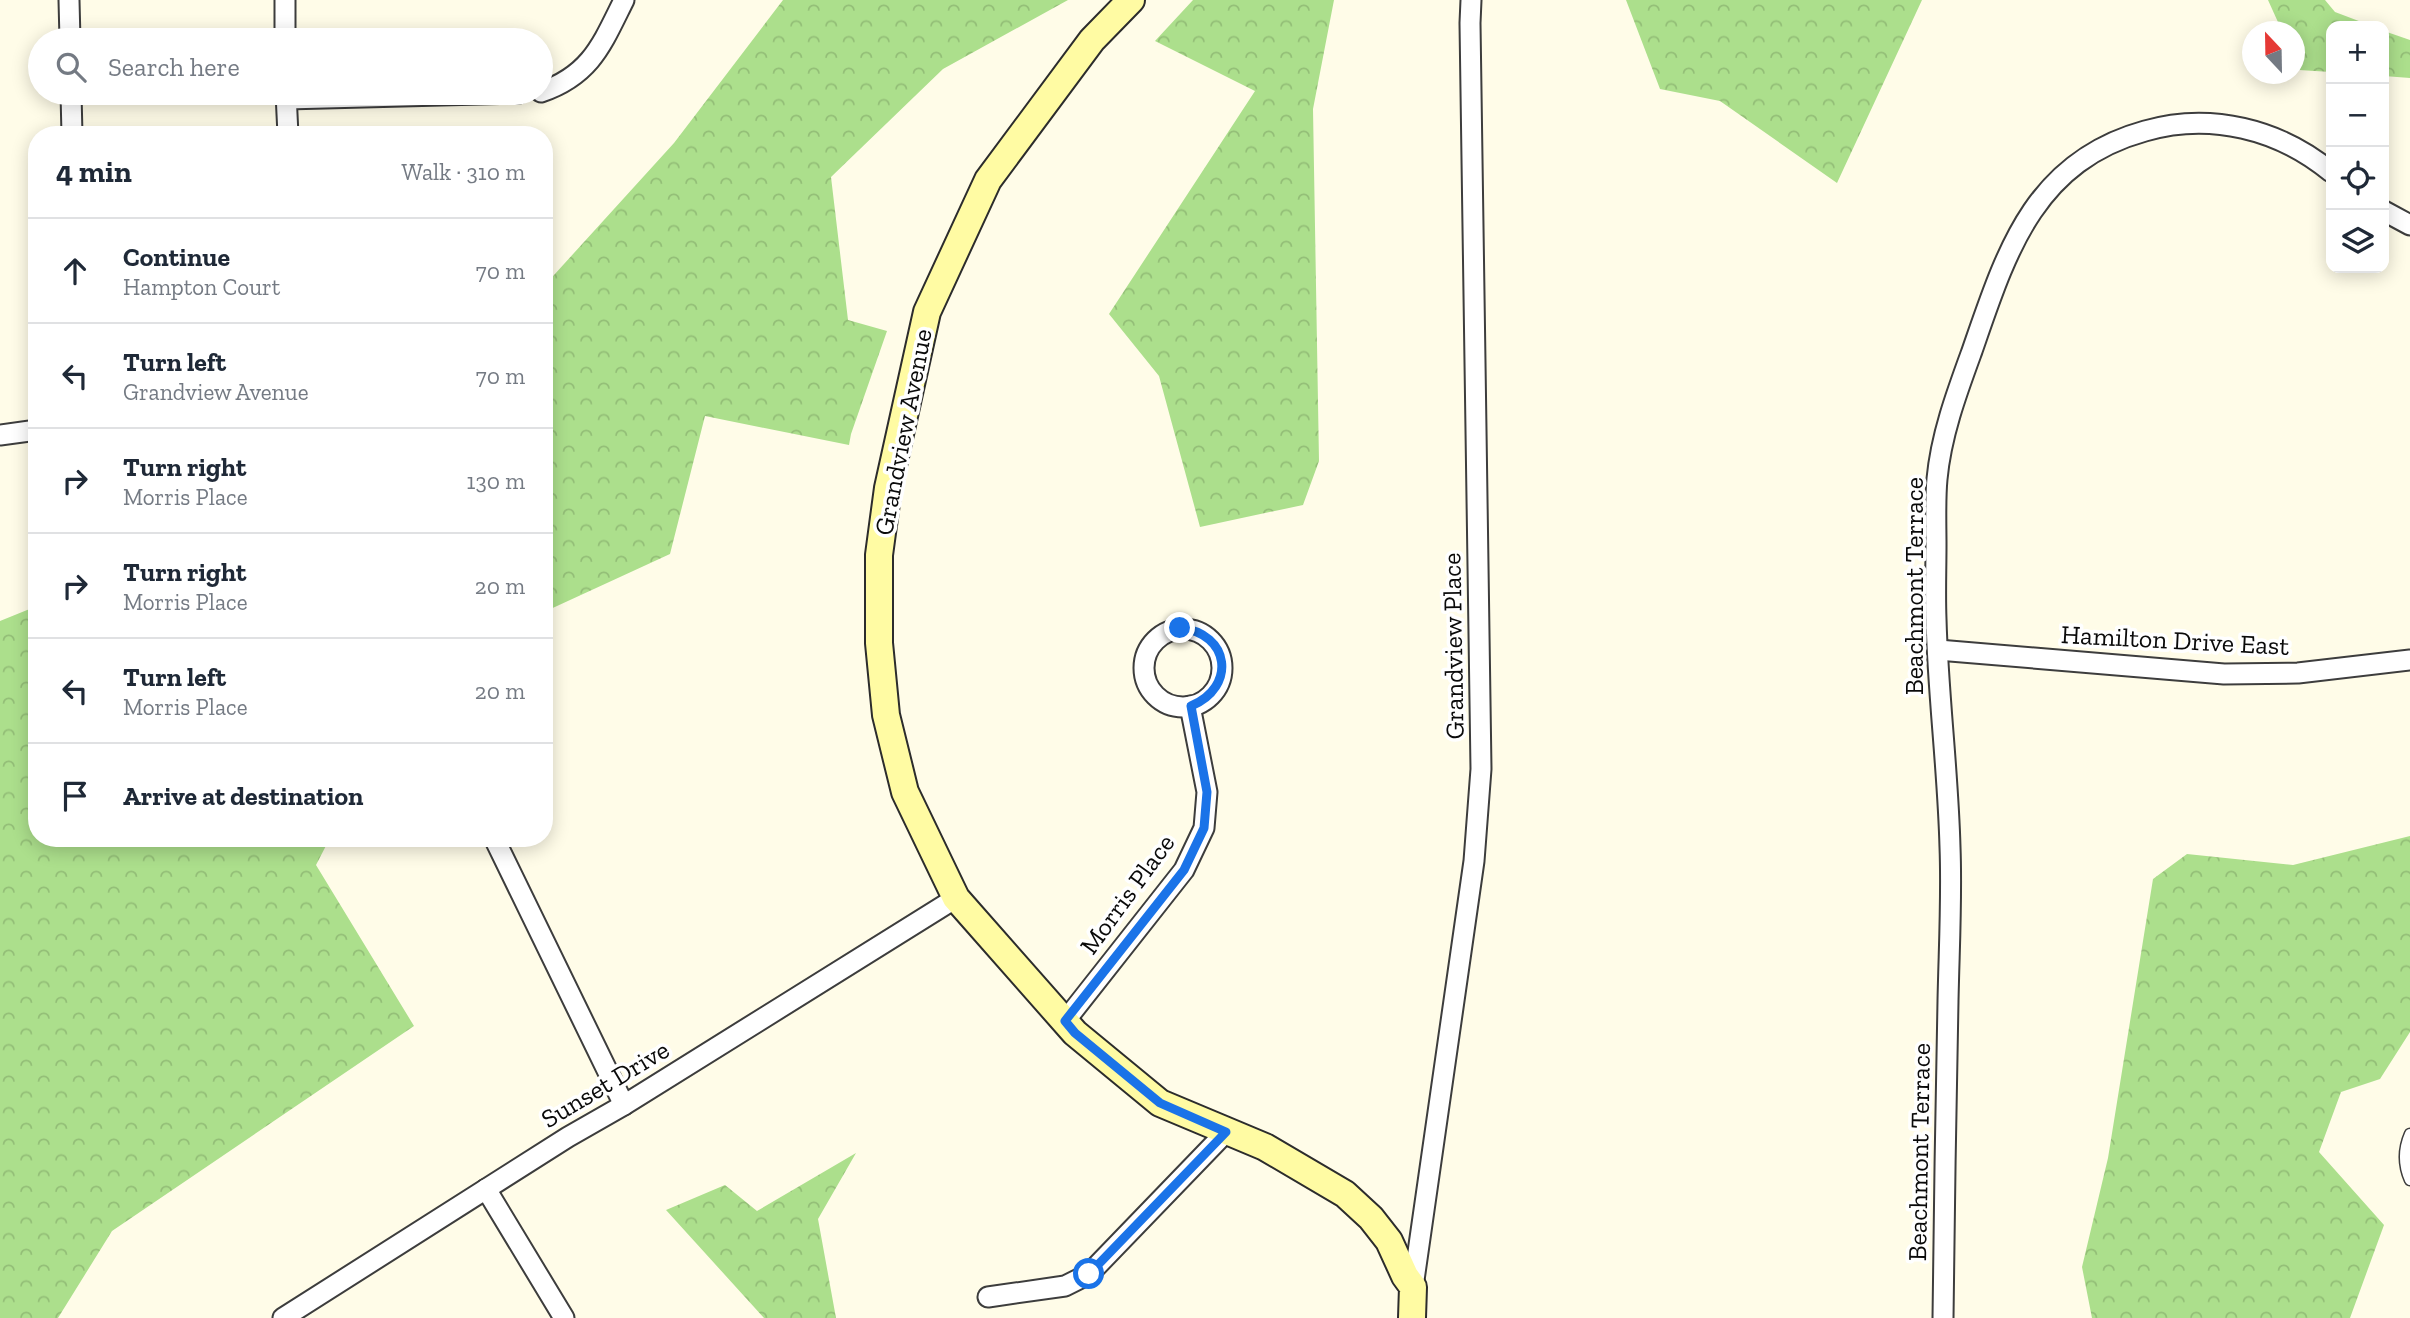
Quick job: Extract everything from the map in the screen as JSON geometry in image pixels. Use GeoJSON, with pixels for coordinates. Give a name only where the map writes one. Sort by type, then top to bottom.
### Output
{"type":"FeatureCollection","features":[{"type":"Feature","properties":{"kind":"main road","name":"Grandview Avenue"},"geometry":{"type":"LineString","coordinates":[[1131,0],[1092,40],[988,180],[927,312],[888,488],[879,555],[878,643],[886,715],[905,792],[956,898],[1075,1033],[1160,1103],[1265,1147],[1345,1194],[1371,1218],[1389,1241],[1413,1287],[1412,1318]]}},
{"type":"Feature","properties":{"kind":"street"},"geometry":{"type":"LineString","coordinates":[[69,0],[70,28]]}},
{"type":"Feature","properties":{"kind":"street"},"geometry":{"type":"LineString","coordinates":[[285,0],[285,28]]}},
{"type":"Feature","properties":{"kind":"street"},"geometry":{"type":"LineString","coordinates":[[553,88],[575,75],[599,50],[624,0]]}},
{"type":"Feature","properties":{"kind":"street","name":"Grandview Place"},"geometry":{"type":"LineString","coordinates":[[1413,1287],[1474,861],[1481,769],[1471,0]]}},
{"type":"Feature","properties":{"kind":"street"},"geometry":{"type":"LineString","coordinates":[[71,105],[72,126]]}},
{"type":"Feature","properties":{"kind":"street"},"geometry":{"type":"LineString","coordinates":[[286,105],[288,126]]}},
{"type":"Feature","properties":{"kind":"street","name":"Beachmont Terrace"},"geometry":{"type":"LineString","coordinates":[[1943,1318],[1950,847],[1938,650],[1937,478],[1949,416],[2009,252],[2029,214],[2072,167],[2108,144],[2148,130],[2180,124],[2212,123],[2254,131],[2294,146],[2326,168]]}},
{"type":"Feature","properties":{"kind":"street"},"geometry":{"type":"LineString","coordinates":[[2389,214],[2410,225]]}},
{"type":"Feature","properties":{"kind":"street"},"geometry":{"type":"LineString","coordinates":[[0,435],[28,431]]}},
{"type":"Feature","properties":{"kind":"street"},"geometry":{"type":"LineString","coordinates":[[1180,628],[1204,634],[1213,642],[1219,653],[1222,669],[1214,692],[1205,700],[1191,706],[1165,703],[1155,696],[1144,674],[1147,650],[1154,640],[1164,632],[1180,628]]}},
{"type":"Feature","properties":{"kind":"street","name":"Hamilton Drive East"},"geometry":{"type":"LineString","coordinates":[[1938,650],[2224,674],[2298,673],[2410,660]]}},
{"type":"Feature","properties":{"kind":"street","name":"Morris Place"},"geometry":{"type":"LineString","coordinates":[[1065,1021],[1184,870],[1204,828],[1207,792],[1191,706]]}},
{"type":"Feature","properties":{"kind":"street"},"geometry":{"type":"LineString","coordinates":[[498,847],[624,1105]]}},
{"type":"Feature","properties":{"kind":"street","name":"Sunset Drive"},"geometry":{"type":"LineString","coordinates":[[283,1318],[568,1137],[624,1105],[956,898]]}},
{"type":"Feature","properties":{"kind":"street"},"geometry":{"type":"LineString","coordinates":[[988,1297],[1065,1286],[1089,1274],[1226,1132]]}},
{"type":"Feature","properties":{"kind":"street"},"geometry":{"type":"LineString","coordinates":[[486,1189],[564,1318]]}},
{"type":"Feature","properties":{"kind":"lane"},"geometry":{"type":"LineString","coordinates":[[2410,1134],[2404,1167],[2410,1180]]}},
{"type":"Feature","properties":{"kind":"green space"},"geometry":{"type":"Polygon","coordinates":[[[783,0],[1068,0],[943,69],[831,177],[848,320],[887,331],[849,445],[705,416],[670,554],[553,608],[553,276],[674,143],[783,0]]]}},
{"type":"Feature","properties":{"kind":"green space"},"geometry":{"type":"Polygon","coordinates":[[[1193,0],[1334,0],[1313,109],[1319,461],[1303,505],[1200,527],[1159,376],[1109,314],[1255,91],[1155,41],[1193,0]]]}},
{"type":"Feature","properties":{"kind":"green space"},"geometry":{"type":"Polygon","coordinates":[[[1626,0],[1922,0],[1837,183],[1720,101],[1660,89],[1626,0]]]}},
{"type":"Feature","properties":{"kind":"green space"},"geometry":{"type":"Polygon","coordinates":[[[2268,0],[2325,0],[2335,12],[2359,21],[2326,21],[2326,72],[2305,70],[2305,21],[2277,21],[2268,0]]]}},
{"type":"Feature","properties":{"kind":"green space"},"geometry":{"type":"Polygon","coordinates":[[[2389,33],[2410,40],[2410,78],[2389,76],[2389,33]]]}},
{"type":"Feature","properties":{"kind":"green space"},"geometry":{"type":"Polygon","coordinates":[[[28,610],[28,847],[325,847],[316,865],[414,1026],[112,1231],[58,1318],[0,1318],[0,621],[28,610]]]}},
{"type":"Feature","properties":{"kind":"green space"},"geometry":{"type":"Polygon","coordinates":[[[2410,836],[2410,1032],[2380,1079],[2341,1092],[2319,1152],[2384,1225],[2350,1318],[2092,1318],[2082,1267],[2108,1158],[2153,879],[2187,854],[2293,865],[2410,836]]]}},
{"type":"Feature","properties":{"kind":"green space"},"geometry":{"type":"Polygon","coordinates":[[[856,1153],[818,1219],[836,1318],[764,1318],[666,1210],[725,1185],[757,1211],[856,1153]]]}},
{"type":"Feature","properties":{"kind":"route"},"geometry":{"type":"LineString","coordinates":[[1089,1274],[1226,1132],[1160,1103],[1075,1033],[1065,1021],[1184,870],[1204,828],[1207,792],[1191,706],[1205,700],[1214,692],[1222,669],[1219,653],[1213,642],[1204,634],[1180,628]]}}]}
